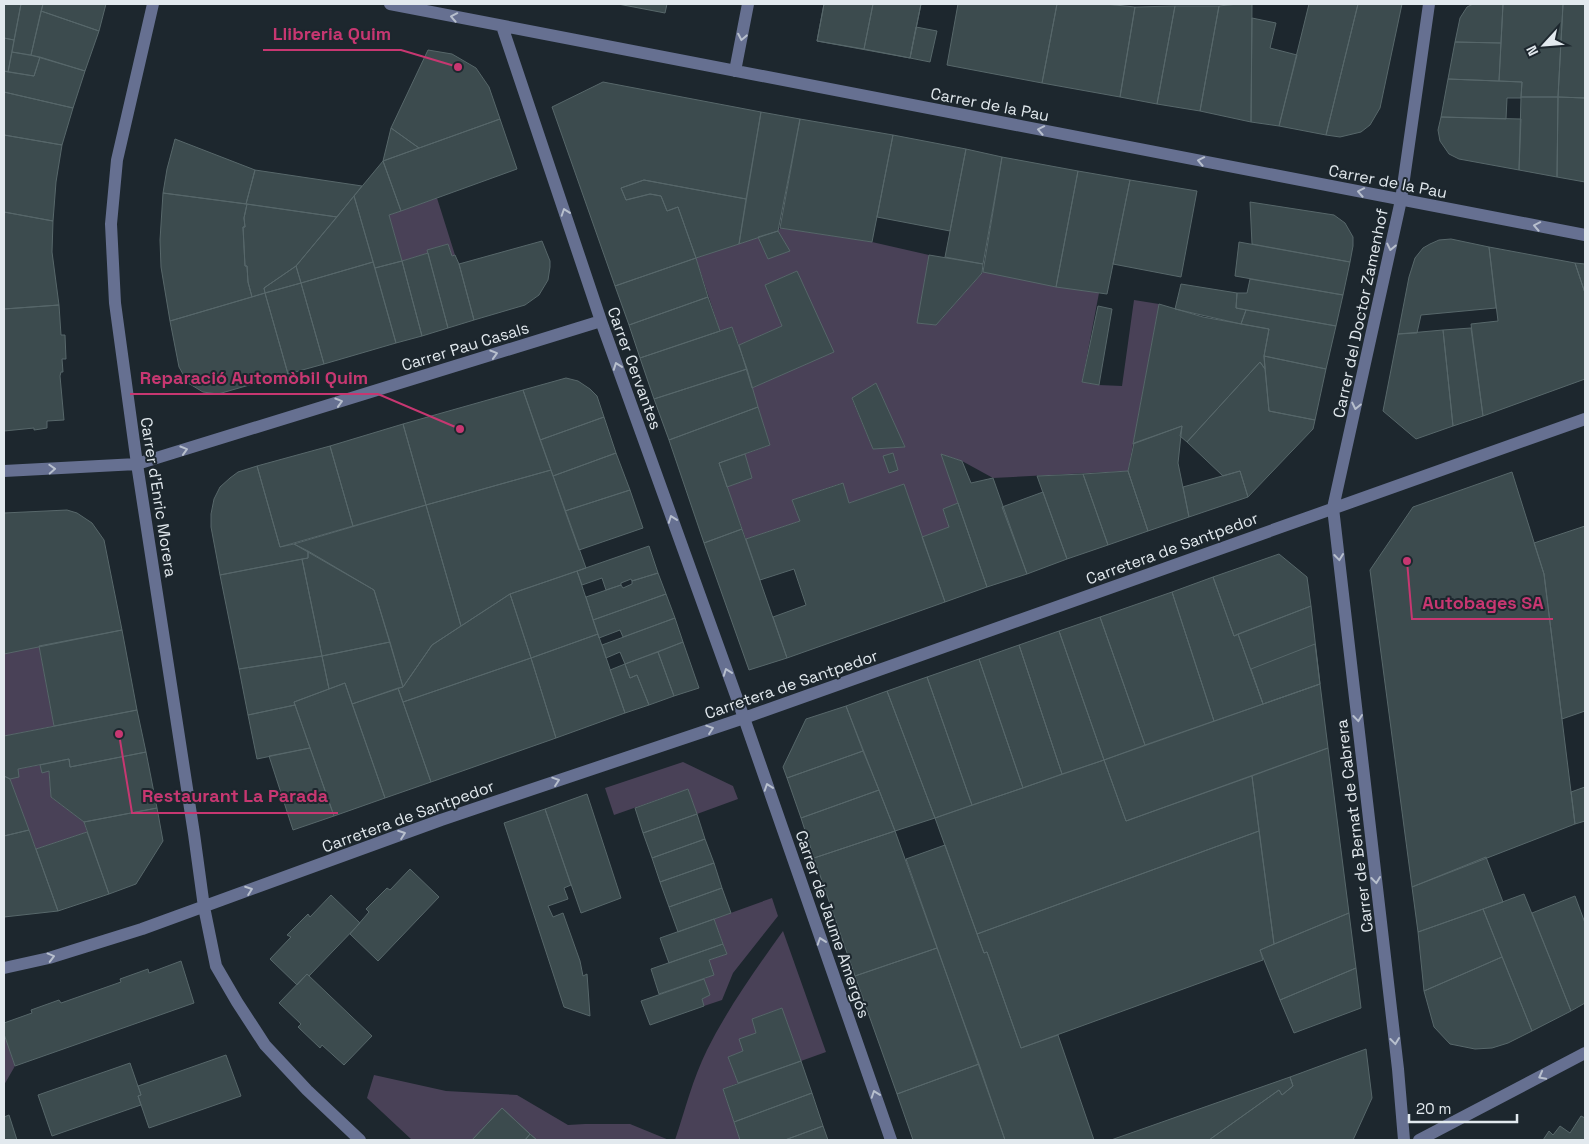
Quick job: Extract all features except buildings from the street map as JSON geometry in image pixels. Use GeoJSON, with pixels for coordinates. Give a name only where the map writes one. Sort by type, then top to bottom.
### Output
{"type":"FeatureCollection","features":[{"type":"Feature","properties":{"kind":"street","name":"Carrer d'Enric Morera"},"geometry":{"type":"LineString","coordinates":[[153,4],[118,160],[111,224],[115,303],[137,464],[204,907],[216,966],[260,1038],[306,1090],[360,1140]]}},
{"type":"Feature","properties":{"kind":"street","name":"Carrer de la Pau"},"geometry":{"type":"LineString","coordinates":[[390,4],[1585,235]]}},
{"type":"Feature","properties":{"kind":"street"},"geometry":{"type":"LineString","coordinates":[[735,71],[748,4]]}},
{"type":"Feature","properties":{"kind":"street","name":"Carrer del Doctor Zamenhof"},"geometry":{"type":"LineString","coordinates":[[1333,508],[1401,200],[1429,4]]}},
{"type":"Feature","properties":{"kind":"street","name":"Carrer Cervantes"},"geometry":{"type":"LineString","coordinates":[[502,26],[601,321],[744,718]]}},
{"type":"Feature","properties":{"kind":"street","name":"Carrer Pau Casals"},"geometry":{"type":"LineString","coordinates":[[4,471],[137,464],[601,321]]}},
{"type":"Feature","properties":{"kind":"street","name":"Carretera de Santpedor"},"geometry":{"type":"LineString","coordinates":[[4,968],[49,958],[142,929],[441,820],[744,718],[1585,419]]}},
{"type":"Feature","properties":{"kind":"street","name":"Carrer de Bernat de Cabrera"},"geometry":{"type":"LineString","coordinates":[[1333,508],[1398,1069],[1404,1140]]}},
{"type":"Feature","properties":{"kind":"street","name":"Carrer de Jaume Amergós"},"geometry":{"type":"LineString","coordinates":[[744,718],[890,1140]]}},
{"type":"Feature","properties":{"kind":"street"},"geometry":{"type":"LineString","coordinates":[[1419,1140],[1585,1053]]}},
{"type":"Feature","properties":{"kind":"shaded area"},"geometry":{"type":"Polygon","coordinates":[[[437,198],[455,255],[452,256],[448,244],[427,250],[428,253],[402,261],[389,215],[437,198]]]}},
{"type":"Feature","properties":{"kind":"shaded area"},"geometry":{"type":"Polygon","coordinates":[[[780,228],[872,242],[929,255],[918,323],[936,325],[983,272],[1099,293],[1082,382],[1122,386],[1134,300],[1159,304],[1128,471],[993,478],[962,461],[941,454],[958,503],[943,509],[949,527],[922,537],[904,484],[849,503],[842,483],[792,500],[800,521],[746,539],[727,487],[752,478],[745,454],[770,445],[752,388],[833,352],[797,271],[765,285],[782,326],[739,345],[732,327],[720,331],[696,258],[758,237],[768,259],[789,251],[778,231],[780,228]],[[876,383],[852,399],[873,449],[905,447],[876,383]]]}},
{"type":"Feature","properties":{"kind":"shaded area"},"geometry":{"type":"Polygon","coordinates":[[[39,646],[54,726],[4,736],[4,654],[39,646]]]}},
{"type":"Feature","properties":{"kind":"shaded area"},"geometry":{"type":"Polygon","coordinates":[[[683,762],[733,786],[738,799],[697,814],[688,789],[614,815],[605,788],[683,762]]]}},
{"type":"Feature","properties":{"kind":"shaded area"},"geometry":{"type":"Polygon","coordinates":[[[40,765],[42,772],[49,771],[51,797],[84,822],[87,832],[36,849],[10,779],[18,769],[40,765]]]}},
{"type":"Feature","properties":{"kind":"shaded area"},"geometry":{"type":"Polygon","coordinates":[[[772,898],[778,916],[733,973],[722,1000],[704,1006],[702,999],[710,995],[704,979],[713,975],[709,960],[727,954],[714,919],[772,898]]]}},
{"type":"Feature","properties":{"kind":"shaded area"},"geometry":{"type":"Polygon","coordinates":[[[783,931],[826,1052],[801,1061],[782,1008],[752,1019],[756,1033],[743,1051],[728,1057],[738,1083],[723,1089],[740,1140],[675,1140],[693,1083],[715,1034],[733,1004],[783,931]]]}},
{"type":"Feature","properties":{"kind":"shaded area"},"geometry":{"type":"Polygon","coordinates":[[[4,1034],[15,1066],[4,1085],[4,1034]]]}},
{"type":"Feature","properties":{"kind":"shaded area"},"geometry":{"type":"Polygon","coordinates":[[[374,1075],[446,1091],[517,1095],[568,1125],[630,1124],[669,1140],[537,1140],[502,1108],[472,1140],[412,1140],[367,1098],[374,1075]]]}},
{"type":"Feature","properties":{"kind":"place","name":"Llibreria Quim"},"geometry":{"type":"Point","coordinates":[458,67]}},
{"type":"Feature","properties":{"kind":"place","name":"Reparació Automòbil Quim"},"geometry":{"type":"Point","coordinates":[460,429]}},
{"type":"Feature","properties":{"kind":"place","name":"Autobages SA"},"geometry":{"type":"Point","coordinates":[1407,561]}},
{"type":"Feature","properties":{"kind":"place","name":"Restaurant La Parada"},"geometry":{"type":"Point","coordinates":[119,734]}}]}
